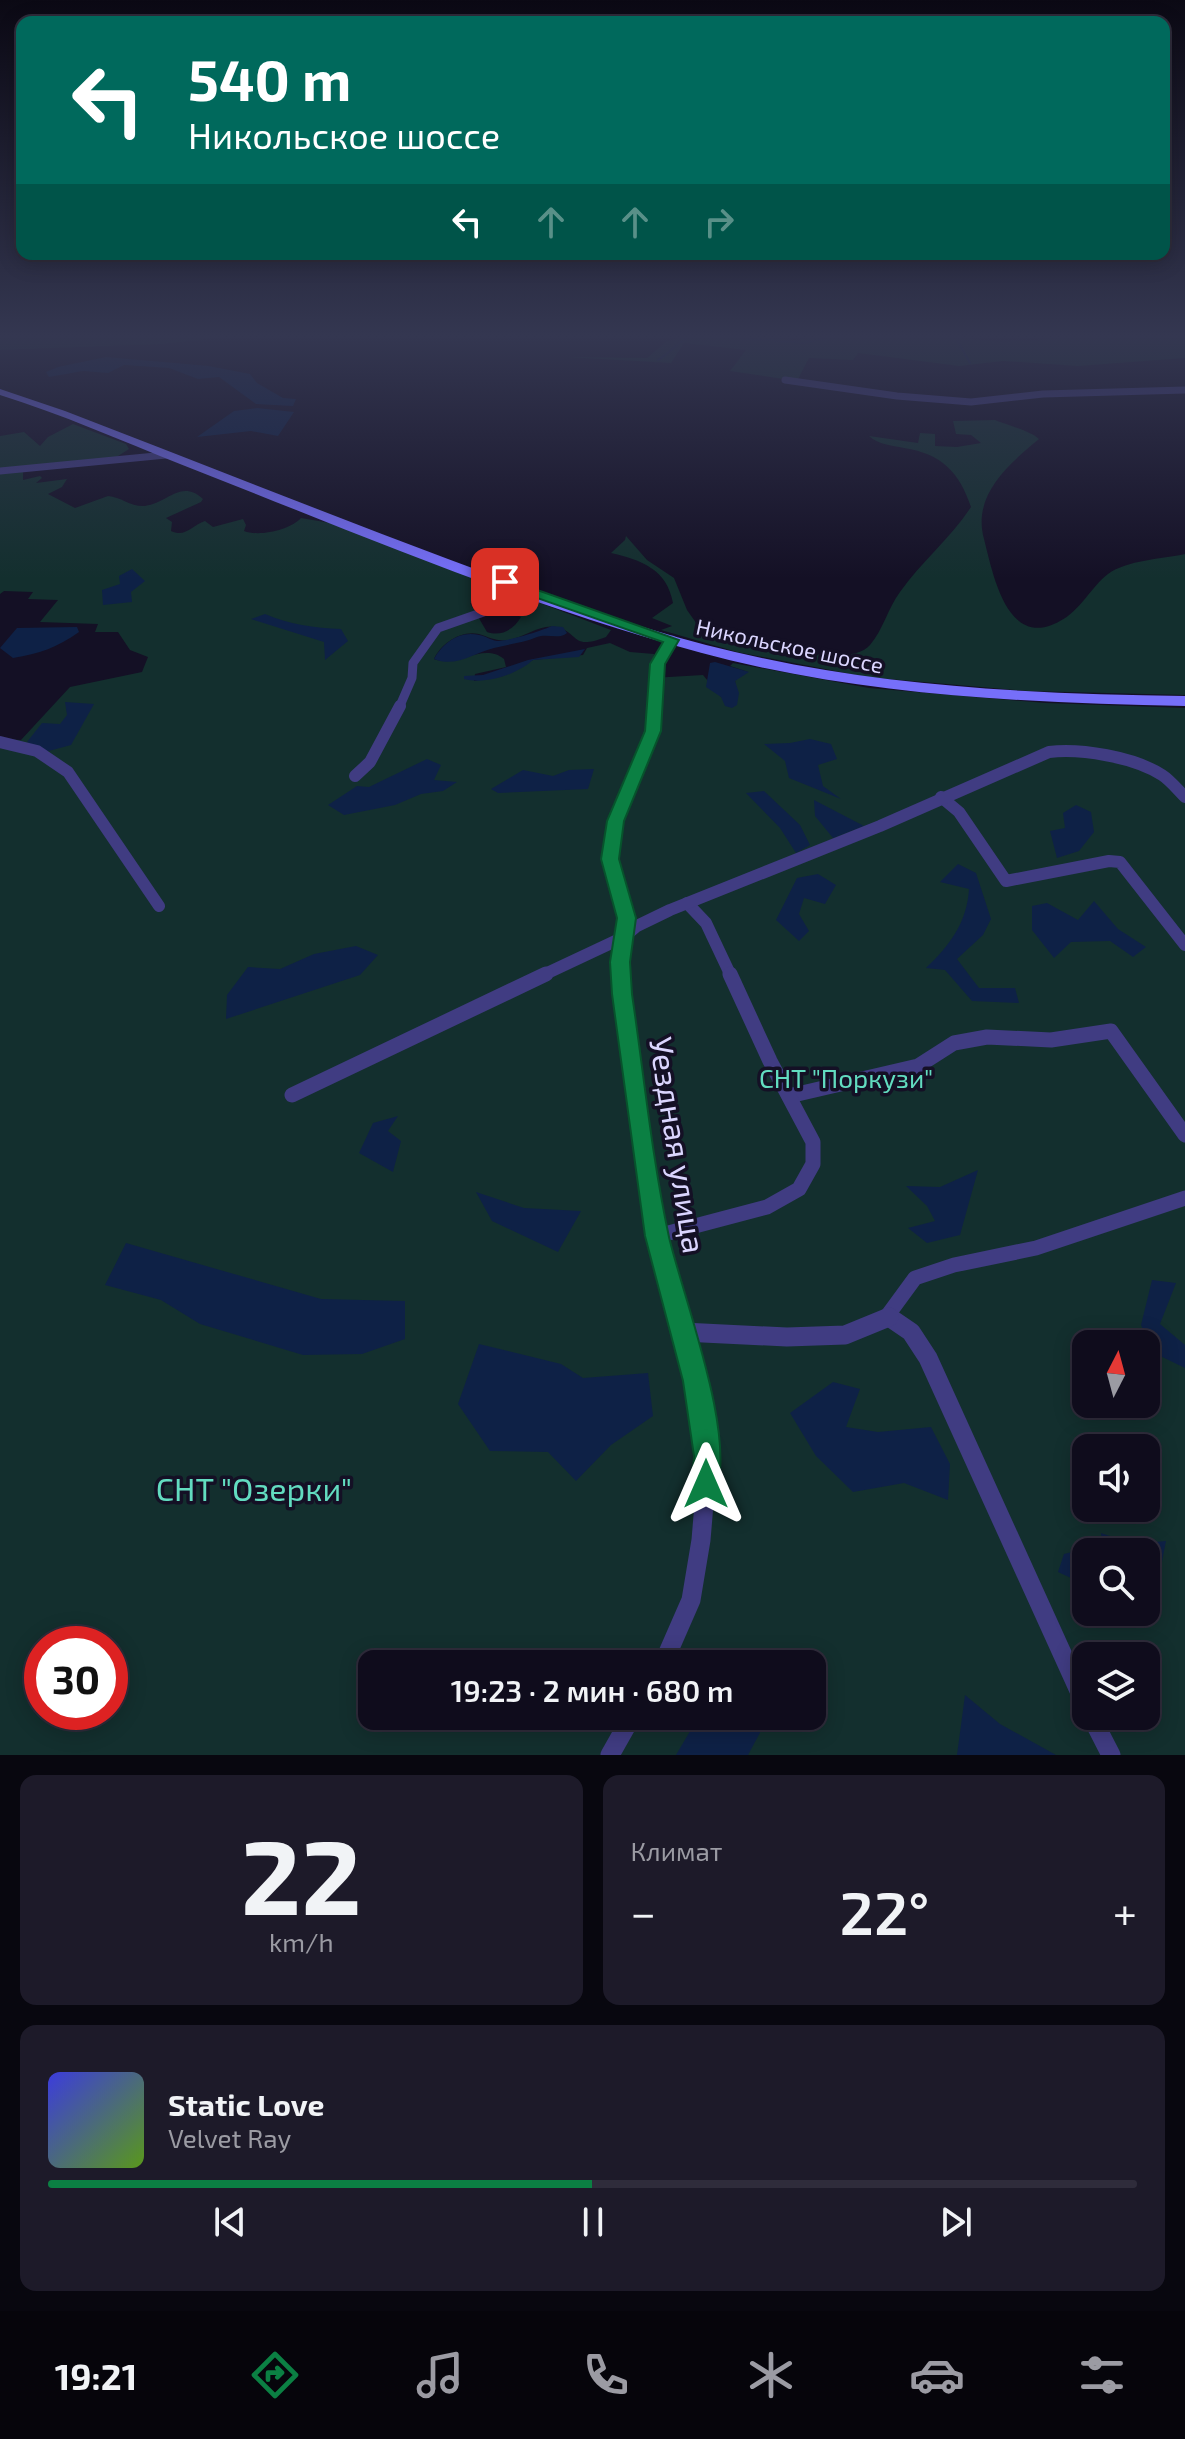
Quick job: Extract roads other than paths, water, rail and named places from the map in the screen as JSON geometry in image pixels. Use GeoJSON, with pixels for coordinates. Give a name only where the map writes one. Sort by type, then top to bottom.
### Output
{"type":"FeatureCollection","features":[{"type":"Feature","properties":{"kind":"main road","name":"Никольское шоссе"},"geometry":{"type":"LineString","coordinates":[[60,415],[529,591],[672,640],[778,666],[890,685],[1006,696],[1185,701]]}},
{"type":"Feature","properties":{"kind":"street"},"geometry":{"type":"LineString","coordinates":[[0,471],[166,455]]}},
{"type":"Feature","properties":{"kind":"street"},"geometry":{"type":"LineString","coordinates":[[355,776],[370,762],[393,722],[412,678],[413,663],[438,628],[512,602],[529,591]]}},
{"type":"Feature","properties":{"kind":"street","name":"Уездная улица"},"geometry":{"type":"LineString","coordinates":[[669,1650],[691,1600],[701,1540],[708,1456],[696,1381],[657,1236],[622,994],[620,962],[626,918],[610,859],[610,843],[615,821],[653,731],[658,664],[672,640]]}},
{"type":"Feature","properties":{"kind":"street"},"geometry":{"type":"LineString","coordinates":[[0,742],[27,747],[55,760],[68,772],[159,906]]}},
{"type":"Feature","properties":{"kind":"street"},"geometry":{"type":"LineString","coordinates":[[292,1095],[624,937],[637,926],[687,903],[880,826],[1049,752],[1073,749],[1120,759],[1161,774],[1185,797]]}},
{"type":"Feature","properties":{"kind":"street"},"geometry":{"type":"LineString","coordinates":[[941,797],[959,812],[1006,881],[1109,861],[1120,862],[1185,945]]}},
{"type":"Feature","properties":{"kind":"street"},"geometry":{"type":"LineString","coordinates":[[657,1236],[767,1207],[799,1189],[813,1164],[813,1142],[770,1061],[706,923],[687,903]]}},
{"type":"Feature","properties":{"kind":"street"},"geometry":{"type":"LineString","coordinates":[[789,1096],[918,1066],[954,1043],[987,1037],[1051,1040],[1111,1031],[1185,1135]]}},
{"type":"Feature","properties":{"kind":"street"},"geometry":{"type":"LineString","coordinates":[[683,1332],[787,1337],[845,1335],[889,1317],[915,1278],[954,1265],[1036,1248],[1185,1198]]}},
{"type":"Feature","properties":{"kind":"street"},"geometry":{"type":"LineString","coordinates":[[889,1317],[911,1332],[928,1358],[1072,1675]]}},
{"type":"Feature","properties":{"kind":"street"},"geometry":{"type":"LineString","coordinates":[[610,1755],[624,1730]]}},
{"type":"Feature","properties":{"kind":"street"},"geometry":{"type":"LineString","coordinates":[[1098,1730],[1111,1755]]}},
{"type":"Feature","properties":{"kind":"water"},"geometry":{"type":"Polygon","coordinates":[[[228,415],[292,415],[278,436],[251,431],[197,437],[228,415]]]}},
{"type":"Feature","properties":{"kind":"water"},"geometry":{"type":"Polygon","coordinates":[[[132,569],[145,581],[131,592],[132,602],[103,605],[102,590],[120,584],[119,576],[132,569]]]}},
{"type":"Feature","properties":{"kind":"water"},"geometry":{"type":"Polygon","coordinates":[[[265,614],[302,625],[341,629],[348,641],[325,660],[324,642],[251,619],[265,614]]]}},
{"type":"Feature","properties":{"kind":"water"},"geometry":{"type":"Polygon","coordinates":[[[552,626],[563,627],[567,633],[541,636],[457,661],[434,659],[446,643],[458,636],[472,634],[502,641],[552,626]]]}},
{"type":"Feature","properties":{"kind":"water"},"geometry":{"type":"Polygon","coordinates":[[[77,627],[79,632],[56,646],[31,654],[13,658],[0,648],[17,628],[77,627]]]}},
{"type":"Feature","properties":{"kind":"water"},"geometry":{"type":"Polygon","coordinates":[[[585,649],[579,657],[533,660],[501,677],[482,681],[464,679],[464,676],[483,675],[528,660],[585,649]]]}},
{"type":"Feature","properties":{"kind":"water"},"geometry":{"type":"Polygon","coordinates":[[[710,663],[749,672],[735,681],[739,693],[737,705],[732,708],[725,706],[721,697],[706,687],[710,663]]]}},
{"type":"Feature","properties":{"kind":"water"},"geometry":{"type":"Polygon","coordinates":[[[65,702],[94,704],[71,745],[45,752],[27,742],[42,723],[60,724],[67,715],[65,702]]]}},
{"type":"Feature","properties":{"kind":"water"},"geometry":{"type":"Polygon","coordinates":[[[810,739],[831,744],[837,759],[818,765],[823,786],[841,799],[789,778],[785,761],[764,744],[810,739]]]}},
{"type":"Feature","properties":{"kind":"water"},"geometry":{"type":"Polygon","coordinates":[[[427,759],[441,765],[434,780],[457,782],[443,791],[344,815],[328,805],[357,786],[369,787],[427,759]]]}},
{"type":"Feature","properties":{"kind":"water"},"geometry":{"type":"Polygon","coordinates":[[[594,769],[588,789],[498,793],[491,789],[523,770],[553,776],[569,770],[594,769]]]}},
{"type":"Feature","properties":{"kind":"water"},"geometry":{"type":"Polygon","coordinates":[[[764,791],[800,825],[810,845],[796,853],[780,828],[746,793],[764,791]]]}},
{"type":"Feature","properties":{"kind":"water"},"geometry":{"type":"Polygon","coordinates":[[[814,800],[864,826],[833,838],[815,816],[814,800]]]}},
{"type":"Feature","properties":{"kind":"water"},"geometry":{"type":"Polygon","coordinates":[[[1076,805],[1091,812],[1094,832],[1079,851],[1057,858],[1050,831],[1065,828],[1063,813],[1076,805]]]}},
{"type":"Feature","properties":{"kind":"water"},"geometry":{"type":"Polygon","coordinates":[[[958,864],[976,873],[991,919],[983,935],[957,959],[979,988],[1015,988],[1019,1003],[972,1001],[945,970],[926,968],[949,942],[965,913],[969,889],[940,882],[958,864]]]}},
{"type":"Feature","properties":{"kind":"water"},"geometry":{"type":"Polygon","coordinates":[[[818,874],[836,885],[825,904],[804,898],[799,914],[809,931],[799,941],[776,920],[797,878],[818,874]]]}},
{"type":"Feature","properties":{"kind":"water"},"geometry":{"type":"Polygon","coordinates":[[[1094,901],[1118,929],[1146,947],[1133,957],[1110,941],[1071,942],[1054,958],[1032,930],[1032,906],[1047,903],[1078,920],[1094,901]]]}},
{"type":"Feature","properties":{"kind":"water"},"geometry":{"type":"Polygon","coordinates":[[[356,946],[378,955],[360,975],[226,1019],[227,995],[248,967],[280,969],[314,954],[356,946]]]}},
{"type":"Feature","properties":{"kind":"water"},"geometry":{"type":"Polygon","coordinates":[[[398,1116],[388,1131],[401,1141],[393,1172],[359,1153],[373,1123],[398,1116]]]}},
{"type":"Feature","properties":{"kind":"water"},"geometry":{"type":"Polygon","coordinates":[[[978,1170],[960,1235],[927,1243],[908,1228],[935,1221],[927,1206],[906,1186],[940,1187],[978,1170]]]}},
{"type":"Feature","properties":{"kind":"water"},"geometry":{"type":"Polygon","coordinates":[[[476,1192],[524,1208],[581,1211],[558,1252],[492,1221],[476,1192]]]}},
{"type":"Feature","properties":{"kind":"water"},"geometry":{"type":"Polygon","coordinates":[[[126,1243],[321,1299],[405,1301],[405,1339],[362,1354],[303,1355],[200,1324],[161,1300],[105,1285],[126,1243]]]}},
{"type":"Feature","properties":{"kind":"water"},"geometry":{"type":"Polygon","coordinates":[[[1152,1280],[1176,1283],[1160,1324],[1185,1345],[1185,1368],[1160,1356],[1160,1330],[1143,1330],[1141,1325],[1152,1280]]]}},
{"type":"Feature","properties":{"kind":"water"},"geometry":{"type":"Polygon","coordinates":[[[479,1344],[561,1364],[583,1378],[648,1373],[653,1416],[611,1445],[576,1481],[548,1452],[490,1451],[458,1404],[479,1344]]]}},
{"type":"Feature","properties":{"kind":"water"},"geometry":{"type":"Polygon","coordinates":[[[833,1382],[860,1389],[846,1427],[878,1432],[931,1427],[950,1464],[948,1500],[904,1483],[853,1492],[816,1456],[790,1413],[833,1382]]]}},
{"type":"Feature","properties":{"kind":"water"},"geometry":{"type":"Polygon","coordinates":[[[1166,1541],[1160,1572],[1160,1542],[1166,1541]]]}},
{"type":"Feature","properties":{"kind":"water"},"geometry":{"type":"Polygon","coordinates":[[[1072,1552],[1072,1578],[1058,1572],[1064,1554],[1072,1552]]]}},
{"type":"Feature","properties":{"kind":"water"},"geometry":{"type":"Polygon","coordinates":[[[965,1695],[1000,1724],[1056,1755],[957,1755],[965,1695]]]}},
{"type":"Feature","properties":{"kind":"water"},"geometry":{"type":"Polygon","coordinates":[[[691,1730],[761,1730],[748,1755],[676,1755],[691,1730]]]}},
{"type":"Feature","properties":{"kind":"park label","name":"СНТ \"Поркузи\""},"geometry":{"type":"Point","coordinates":[846,1077]}},
{"type":"Feature","properties":{"kind":"park label","name":"СНТ \"Озерки\""},"geometry":{"type":"Point","coordinates":[254,1488]}}]}
